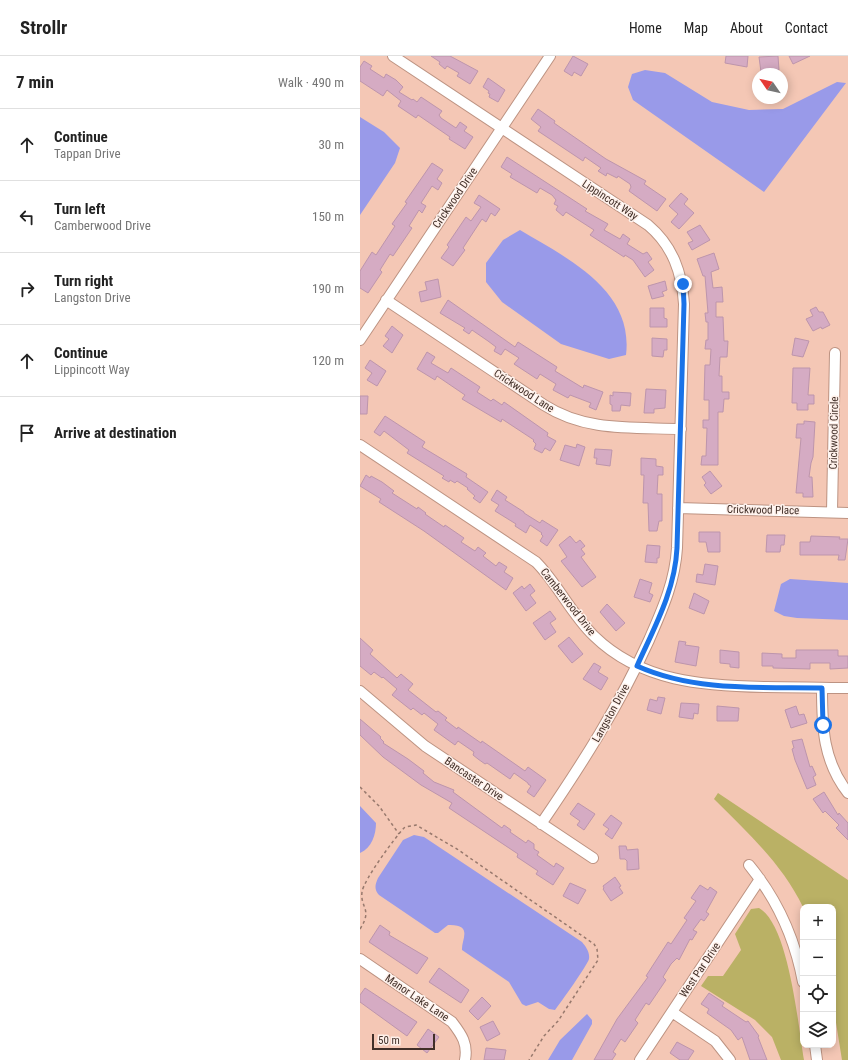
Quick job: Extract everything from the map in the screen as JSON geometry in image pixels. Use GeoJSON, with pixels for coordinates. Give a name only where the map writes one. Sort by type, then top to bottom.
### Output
{"type":"FeatureCollection","features":[{"type":"Feature","properties":{"kind":"street","name":"Lippincott Way"},"geometry":{"type":"LineString","coordinates":[[393,56],[642,221],[656,233],[669,248],[680,273],[684,296],[681,429]]}},
{"type":"Feature","properties":{"kind":"street","name":"Crickwood Drive"},"geometry":{"type":"LineString","coordinates":[[360,340],[550,56]]}},
{"type":"Feature","properties":{"kind":"street","name":"Crickwood Lane"},"geometry":{"type":"LineString","coordinates":[[386,300],[544,405],[565,416],[592,425],[681,429]]}},
{"type":"Feature","properties":{"kind":"street","name":"Crickwood Circle"},"geometry":{"type":"LineString","coordinates":[[832,512],[835,353]]}},
{"type":"Feature","properties":{"kind":"street","name":"Langston Drive"},"geometry":{"type":"LineString","coordinates":[[542,824],[593,747],[637,666],[666,603],[673,580],[677,552],[681,429]]}},
{"type":"Feature","properties":{"kind":"street","name":"Camberwood Drive"},"geometry":{"type":"LineString","coordinates":[[360,445],[536,562],[592,635],[637,666],[664,677],[700,684],[848,688]]}},
{"type":"Feature","properties":{"kind":"street","name":"Crickwood Place"},"geometry":{"type":"LineString","coordinates":[[678,508],[848,512]]}},
{"type":"Feature","properties":{"kind":"street"},"geometry":{"type":"LineString","coordinates":[[822,688],[822,728],[826,751],[833,770],[848,793]]}},
{"type":"Feature","properties":{"kind":"street","name":"Bancaster Drive"},"geometry":{"type":"LineString","coordinates":[[360,691],[425,746],[593,858]]}},
{"type":"Feature","properties":{"kind":"street"},"geometry":{"type":"LineString","coordinates":[[750,865],[760,879],[787,928],[802,976]]}},
{"type":"Feature","properties":{"kind":"street","name":"West Par Drive"},"geometry":{"type":"LineString","coordinates":[[640,1060],[760,879]]}},
{"type":"Feature","properties":{"kind":"street","name":"Manor Lake Lane"},"geometry":{"type":"LineString","coordinates":[[360,959],[452,1022],[462,1034],[466,1045],[465,1060]]}},
{"type":"Feature","properties":{"kind":"street"},"geometry":{"type":"LineString","coordinates":[[672,1012],[715,1041],[730,1060]]}},
{"type":"Feature","properties":{"kind":"street"},"geometry":{"type":"LineString","coordinates":[[815,1048],[817,1060]]}},
{"type":"Feature","properties":{"kind":"path"},"geometry":{"type":"LineString","coordinates":[[360,787],[379,806],[399,834]]}},
{"type":"Feature","properties":{"kind":"path"},"geometry":{"type":"LineString","coordinates":[[360,929],[367,914],[362,898],[364,884],[399,834],[406,827],[416,825],[457,849],[594,944],[597,949],[598,960],[558,1021],[544,1036],[529,1060]]}},
{"type":"Feature","properties":{"kind":"shaded area"},"geometry":{"type":"Polygon","coordinates":[[[718,793],[848,880],[848,1060],[842,1060],[836,1023],[836,904],[802,904],[795,891],[775,863],[752,837],[714,799],[718,793]]]}},
{"type":"Feature","properties":{"kind":"shaded area"},"geometry":{"type":"Polygon","coordinates":[[[759,908],[769,918],[778,934],[785,954],[795,1001],[800,1034],[800,1048],[802,1048],[804,1060],[781,1060],[772,1037],[755,1020],[701,986],[708,976],[723,976],[741,950],[735,934],[751,909],[759,908]]]}},
{"type":"Feature","properties":{"kind":"water"},"geometry":{"type":"Polygon","coordinates":[[[645,70],[665,73],[712,102],[749,110],[783,109],[837,82],[846,83],[764,192],[633,100],[628,87],[632,74],[645,70]]]}},
{"type":"Feature","properties":{"kind":"water"},"geometry":{"type":"Polygon","coordinates":[[[360,117],[384,132],[400,148],[395,163],[360,215],[360,117]]]}},
{"type":"Feature","properties":{"kind":"water"},"geometry":{"type":"Polygon","coordinates":[[[520,230],[558,252],[576,265],[594,279],[608,294],[619,312],[626,332],[626,355],[609,359],[561,344],[502,302],[486,282],[486,263],[503,240],[520,230]]]}},
{"type":"Feature","properties":{"kind":"water"},"geometry":{"type":"Polygon","coordinates":[[[790,579],[848,583],[848,620],[797,618],[784,616],[774,611],[781,584],[790,579]]]}},
{"type":"Feature","properties":{"kind":"water"},"geometry":{"type":"Polygon","coordinates":[[[360,806],[376,823],[375,832],[368,848],[360,853],[360,806]]]}},
{"type":"Feature","properties":{"kind":"water"},"geometry":{"type":"Polygon","coordinates":[[[414,835],[424,837],[582,942],[588,952],[589,959],[555,1010],[549,1009],[538,1002],[526,1006],[522,1004],[509,982],[462,950],[464,930],[461,927],[456,925],[448,925],[438,933],[435,933],[379,895],[376,891],[376,883],[378,878],[403,840],[414,835]]]}},
{"type":"Feature","properties":{"kind":"water"},"geometry":{"type":"Polygon","coordinates":[[[587,1014],[592,1020],[592,1024],[572,1060],[548,1060],[560,1040],[587,1014]]]}},
{"type":"Feature","properties":{"kind":"building"},"geometry":{"type":"Polygon","coordinates":[[[431,56],[450,56],[478,71],[470,84],[457,76],[459,73],[447,66],[445,69],[439,64],[440,62],[431,56]]]}},
{"type":"Feature","properties":{"kind":"building"},"geometry":{"type":"Polygon","coordinates":[[[573,56],[588,64],[581,76],[574,72],[572,76],[564,71],[573,56]]]}},
{"type":"Feature","properties":{"kind":"building"},"geometry":{"type":"Polygon","coordinates":[[[726,56],[748,56],[747,67],[725,63],[726,56]]]}},
{"type":"Feature","properties":{"kind":"building"},"geometry":{"type":"Polygon","coordinates":[[[778,56],[779,68],[760,68],[759,57],[778,56]]]}},
{"type":"Feature","properties":{"kind":"building"},"geometry":{"type":"Polygon","coordinates":[[[789,56],[810,56],[793,64],[789,56]]]}},
{"type":"Feature","properties":{"kind":"building"},"geometry":{"type":"Polygon","coordinates":[[[364,61],[372,66],[370,69],[384,78],[386,74],[396,80],[403,87],[399,92],[417,102],[421,97],[442,111],[439,115],[441,118],[456,128],[460,122],[467,127],[464,131],[473,137],[465,149],[449,139],[450,137],[418,115],[416,118],[398,106],[401,101],[387,90],[383,96],[360,81],[360,67],[364,61]]]}},
{"type":"Feature","properties":{"kind":"building"},"geometry":{"type":"Polygon","coordinates":[[[488,78],[505,90],[498,102],[489,97],[489,91],[483,87],[488,78]]]}},
{"type":"Feature","properties":{"kind":"building"},"geometry":{"type":"Polygon","coordinates":[[[538,109],[555,121],[554,123],[606,159],[646,181],[644,184],[666,199],[657,211],[629,191],[631,187],[630,184],[618,176],[617,178],[607,173],[606,176],[598,171],[601,168],[585,157],[583,161],[538,131],[541,127],[531,119],[538,109]]]}},
{"type":"Feature","properties":{"kind":"building"},"geometry":{"type":"Polygon","coordinates":[[[507,157],[587,209],[585,211],[608,224],[604,230],[620,239],[623,234],[630,239],[627,244],[643,254],[647,252],[652,259],[648,262],[654,270],[645,277],[633,260],[625,255],[624,257],[590,235],[594,230],[566,212],[563,216],[556,210],[558,206],[554,204],[556,200],[552,195],[540,188],[537,193],[510,177],[512,174],[501,167],[507,157]]]}},
{"type":"Feature","properties":{"kind":"building"},"geometry":{"type":"Polygon","coordinates":[[[432,163],[443,170],[437,179],[442,183],[438,190],[432,186],[421,203],[426,206],[422,213],[419,210],[409,226],[412,228],[393,256],[390,254],[380,270],[382,272],[368,293],[360,288],[360,271],[372,252],[376,255],[395,226],[392,224],[407,203],[405,202],[432,163]]]}},
{"type":"Feature","properties":{"kind":"building"},"geometry":{"type":"Polygon","coordinates":[[[681,193],[688,199],[684,204],[694,213],[679,229],[671,222],[678,214],[669,206],[681,193]]]}},
{"type":"Feature","properties":{"kind":"building"},"geometry":{"type":"Polygon","coordinates":[[[479,195],[500,209],[495,216],[491,213],[486,222],[482,219],[463,248],[465,250],[453,266],[441,258],[449,247],[447,245],[466,217],[471,221],[481,207],[474,203],[479,195]]]}},
{"type":"Feature","properties":{"kind":"building"},"geometry":{"type":"Polygon","coordinates":[[[700,225],[710,240],[692,250],[688,243],[693,241],[687,232],[700,225]]]}},
{"type":"Feature","properties":{"kind":"building"},"geometry":{"type":"Polygon","coordinates":[[[714,253],[719,269],[711,272],[713,288],[722,287],[723,302],[716,302],[716,317],[723,317],[724,341],[728,341],[727,357],[720,357],[719,376],[722,376],[722,392],[729,392],[729,399],[724,399],[723,412],[718,412],[718,465],[701,465],[702,456],[706,456],[707,428],[703,428],[703,420],[709,420],[709,400],[704,400],[705,365],[710,365],[711,349],[705,349],[706,340],[708,340],[708,322],[706,322],[705,313],[708,313],[705,276],[703,276],[697,259],[714,253]]]}},
{"type":"Feature","properties":{"kind":"building"},"geometry":{"type":"Polygon","coordinates":[[[438,279],[441,297],[421,302],[419,292],[427,290],[425,282],[438,279]]]}},
{"type":"Feature","properties":{"kind":"building"},"geometry":{"type":"Polygon","coordinates":[[[665,281],[667,290],[662,292],[664,296],[652,299],[648,286],[665,281]]]}},
{"type":"Feature","properties":{"kind":"building"},"geometry":{"type":"Polygon","coordinates":[[[448,300],[515,347],[518,342],[557,367],[555,371],[583,388],[584,385],[603,392],[596,410],[589,407],[591,403],[570,395],[568,398],[553,390],[556,384],[540,374],[537,379],[514,364],[519,358],[505,349],[501,355],[494,351],[496,347],[488,341],[472,330],[469,334],[463,330],[465,328],[440,313],[448,300]]]}},
{"type":"Feature","properties":{"kind":"building"},"geometry":{"type":"Polygon","coordinates":[[[816,307],[819,312],[823,312],[830,325],[813,331],[806,319],[813,316],[810,310],[816,307]]]}},
{"type":"Feature","properties":{"kind":"building"},"geometry":{"type":"Polygon","coordinates":[[[650,308],[664,308],[664,318],[667,319],[667,327],[650,327],[650,308]]]}},
{"type":"Feature","properties":{"kind":"building"},"geometry":{"type":"Polygon","coordinates":[[[392,326],[403,335],[392,353],[383,346],[389,339],[385,336],[392,326]]]}},
{"type":"Feature","properties":{"kind":"building"},"geometry":{"type":"Polygon","coordinates":[[[652,338],[667,339],[667,350],[664,350],[663,357],[652,356],[652,338]]]}},
{"type":"Feature","properties":{"kind":"building"},"geometry":{"type":"Polygon","coordinates":[[[795,338],[809,341],[803,357],[792,355],[795,338]]]}},
{"type":"Feature","properties":{"kind":"building"},"geometry":{"type":"Polygon","coordinates":[[[427,352],[435,357],[431,363],[448,373],[451,368],[480,387],[477,392],[491,401],[493,399],[502,405],[504,402],[548,433],[547,436],[556,441],[550,451],[545,448],[542,453],[534,449],[536,444],[533,441],[534,440],[502,419],[501,422],[462,399],[465,395],[437,376],[435,380],[417,369],[427,352]]]}},
{"type":"Feature","properties":{"kind":"building"},"geometry":{"type":"Polygon","coordinates":[[[370,360],[386,371],[377,386],[367,380],[372,373],[365,368],[370,360]]]}},
{"type":"Feature","properties":{"kind":"building"},"geometry":{"type":"Polygon","coordinates":[[[793,368],[810,368],[808,395],[814,395],[814,404],[808,404],[808,410],[797,410],[797,403],[792,403],[793,368]]]}},
{"type":"Feature","properties":{"kind":"building"},"geometry":{"type":"Polygon","coordinates":[[[646,389],[666,390],[665,408],[654,409],[654,413],[644,413],[646,389]]]}},
{"type":"Feature","properties":{"kind":"building"},"geometry":{"type":"Polygon","coordinates":[[[613,392],[631,393],[630,406],[621,405],[620,411],[612,411],[610,395],[613,396],[613,392]]]}},
{"type":"Feature","properties":{"kind":"building"},"geometry":{"type":"Polygon","coordinates":[[[360,396],[368,396],[367,414],[360,414],[360,396]]]}},
{"type":"Feature","properties":{"kind":"building"},"geometry":{"type":"Polygon","coordinates":[[[385,416],[425,442],[422,447],[467,474],[466,477],[488,492],[480,503],[473,498],[475,496],[467,489],[468,488],[457,481],[455,483],[450,480],[449,482],[442,478],[444,476],[407,453],[409,450],[384,431],[380,436],[374,432],[385,416]]]}},
{"type":"Feature","properties":{"kind":"building"},"geometry":{"type":"Polygon","coordinates":[[[804,421],[815,422],[813,457],[809,477],[812,477],[813,497],[803,497],[803,493],[796,493],[801,438],[796,438],[797,424],[804,424],[804,421]]]}},
{"type":"Feature","properties":{"kind":"building"},"geometry":{"type":"Polygon","coordinates":[[[577,444],[585,447],[579,466],[560,460],[565,445],[576,448],[577,444]]]}},
{"type":"Feature","properties":{"kind":"building"},"geometry":{"type":"Polygon","coordinates":[[[595,449],[612,450],[610,466],[596,464],[597,458],[594,458],[595,449]]]}},
{"type":"Feature","properties":{"kind":"building"},"geometry":{"type":"Polygon","coordinates":[[[641,458],[656,459],[656,466],[663,467],[663,475],[658,475],[657,494],[662,494],[662,521],[659,521],[657,531],[649,531],[648,503],[643,503],[644,475],[641,475],[641,458]]]}},
{"type":"Feature","properties":{"kind":"building"},"geometry":{"type":"Polygon","coordinates":[[[710,471],[722,486],[711,494],[704,485],[706,483],[702,477],[710,471]]]}},
{"type":"Feature","properties":{"kind":"building"},"geometry":{"type":"Polygon","coordinates":[[[366,475],[382,482],[394,491],[392,493],[417,509],[418,507],[426,513],[425,514],[444,527],[445,525],[464,538],[461,542],[475,551],[478,547],[486,553],[483,556],[496,566],[499,562],[507,567],[504,572],[513,578],[506,590],[424,531],[379,502],[381,499],[360,486],[366,475]]]}},
{"type":"Feature","properties":{"kind":"building"},"geometry":{"type":"Polygon","coordinates":[[[497,490],[507,497],[505,500],[524,513],[540,523],[542,520],[558,530],[547,546],[540,541],[543,536],[541,534],[542,533],[530,525],[526,533],[515,526],[516,524],[495,511],[499,505],[491,500],[497,490]]]}},
{"type":"Feature","properties":{"kind":"building"},"geometry":{"type":"Polygon","coordinates":[[[699,532],[720,532],[720,552],[708,552],[706,542],[699,542],[699,532]]]}},
{"type":"Feature","properties":{"kind":"building"},"geometry":{"type":"Polygon","coordinates":[[[767,535],[785,535],[784,545],[781,545],[780,552],[766,552],[767,535]]]}},
{"type":"Feature","properties":{"kind":"building"},"geometry":{"type":"Polygon","coordinates":[[[570,536],[576,543],[580,540],[585,546],[581,549],[585,554],[581,557],[596,577],[582,587],[561,561],[567,557],[559,545],[570,536]]]}},
{"type":"Feature","properties":{"kind":"building"},"geometry":{"type":"Polygon","coordinates":[[[811,536],[840,537],[839,539],[848,539],[845,560],[838,560],[839,555],[800,555],[800,542],[810,542],[811,536]]]}},
{"type":"Feature","properties":{"kind":"building"},"geometry":{"type":"Polygon","coordinates":[[[647,545],[660,546],[657,563],[645,562],[647,545]]]}},
{"type":"Feature","properties":{"kind":"building"},"geometry":{"type":"Polygon","coordinates":[[[705,564],[718,566],[715,585],[696,582],[697,574],[703,575],[705,564]]]}},
{"type":"Feature","properties":{"kind":"building"},"geometry":{"type":"Polygon","coordinates":[[[640,579],[652,583],[649,593],[653,595],[650,602],[634,597],[640,579]]]}},
{"type":"Feature","properties":{"kind":"building"},"geometry":{"type":"Polygon","coordinates":[[[530,584],[535,591],[530,595],[536,603],[526,611],[513,593],[522,586],[524,589],[530,584]]]}},
{"type":"Feature","properties":{"kind":"building"},"geometry":{"type":"Polygon","coordinates":[[[694,593],[709,601],[704,614],[689,608],[694,593]]]}},
{"type":"Feature","properties":{"kind":"building"},"geometry":{"type":"Polygon","coordinates":[[[607,604],[625,623],[616,631],[600,612],[607,604]]]}},
{"type":"Feature","properties":{"kind":"building"},"geometry":{"type":"Polygon","coordinates":[[[550,611],[556,619],[550,623],[556,632],[545,640],[533,623],[550,611]]]}},
{"type":"Feature","properties":{"kind":"building"},"geometry":{"type":"Polygon","coordinates":[[[569,637],[583,654],[572,663],[558,646],[569,637]]]}},
{"type":"Feature","properties":{"kind":"building"},"geometry":{"type":"Polygon","coordinates":[[[360,638],[373,650],[370,654],[397,678],[401,674],[413,684],[408,690],[436,712],[438,711],[447,718],[445,720],[481,743],[482,741],[525,771],[528,767],[546,780],[534,797],[527,792],[531,786],[528,783],[514,773],[510,779],[487,763],[485,764],[473,755],[474,752],[458,741],[455,745],[434,730],[438,724],[424,713],[422,715],[413,708],[411,710],[392,695],[397,689],[383,677],[382,678],[374,672],[371,675],[360,666],[360,638]]]}},
{"type":"Feature","properties":{"kind":"building"},"geometry":{"type":"Polygon","coordinates":[[[679,641],[686,642],[685,645],[699,647],[696,666],[675,662],[679,641]]]}},
{"type":"Feature","properties":{"kind":"building"},"geometry":{"type":"Polygon","coordinates":[[[720,650],[739,652],[739,668],[730,667],[730,664],[720,663],[720,650]]]}},
{"type":"Feature","properties":{"kind":"building"},"geometry":{"type":"Polygon","coordinates":[[[796,650],[838,650],[838,656],[848,656],[848,668],[830,669],[830,663],[810,663],[810,669],[773,668],[773,666],[762,666],[762,653],[782,654],[782,658],[796,658],[796,650]]]}},
{"type":"Feature","properties":{"kind":"building"},"geometry":{"type":"Polygon","coordinates":[[[594,663],[601,667],[598,672],[608,678],[601,690],[583,679],[594,663]]]}},
{"type":"Feature","properties":{"kind":"building"},"geometry":{"type":"Polygon","coordinates":[[[658,697],[665,698],[661,714],[647,710],[650,699],[657,701],[658,697]]]}},
{"type":"Feature","properties":{"kind":"building"},"geometry":{"type":"Polygon","coordinates":[[[681,703],[699,704],[698,714],[694,713],[693,719],[679,717],[681,703]]]}},
{"type":"Feature","properties":{"kind":"building"},"geometry":{"type":"Polygon","coordinates":[[[717,706],[739,708],[738,721],[717,721],[717,706]]]}},
{"type":"Feature","properties":{"kind":"building"},"geometry":{"type":"Polygon","coordinates":[[[796,706],[799,715],[804,714],[807,723],[791,728],[785,710],[796,706]]]}},
{"type":"Feature","properties":{"kind":"building"},"geometry":{"type":"Polygon","coordinates":[[[360,719],[381,737],[380,738],[384,742],[383,743],[424,771],[423,773],[434,782],[454,790],[453,792],[502,828],[504,825],[511,830],[510,832],[526,843],[528,840],[534,844],[534,849],[539,852],[537,855],[554,867],[556,863],[564,868],[553,885],[536,874],[538,871],[517,857],[518,854],[449,808],[452,803],[421,785],[383,757],[360,735],[360,719]]]}},
{"type":"Feature","properties":{"kind":"building"},"geometry":{"type":"Polygon","coordinates":[[[802,739],[810,767],[812,766],[816,775],[813,777],[816,785],[807,789],[792,749],[794,748],[792,741],[802,739]]]}},
{"type":"Feature","properties":{"kind":"building"},"geometry":{"type":"Polygon","coordinates":[[[824,792],[838,815],[839,813],[848,823],[848,840],[836,828],[839,825],[825,811],[823,813],[813,799],[824,792]]]}},
{"type":"Feature","properties":{"kind":"building"},"geometry":{"type":"Polygon","coordinates":[[[578,803],[595,814],[584,830],[577,825],[580,821],[570,814],[578,803]]]}},
{"type":"Feature","properties":{"kind":"building"},"geometry":{"type":"Polygon","coordinates":[[[611,815],[622,823],[612,839],[605,834],[609,829],[603,825],[611,815]]]}},
{"type":"Feature","properties":{"kind":"building"},"geometry":{"type":"Polygon","coordinates":[[[619,846],[626,846],[627,850],[638,849],[639,869],[627,870],[627,861],[625,859],[620,859],[619,846]]]}},
{"type":"Feature","properties":{"kind":"building"},"geometry":{"type":"Polygon","coordinates":[[[615,877],[621,886],[619,887],[623,893],[611,901],[603,889],[603,886],[615,877]]]}},
{"type":"Feature","properties":{"kind":"building"},"geometry":{"type":"Polygon","coordinates":[[[570,883],[586,890],[578,904],[563,896],[570,883]]]}},
{"type":"Feature","properties":{"kind":"building"},"geometry":{"type":"Polygon","coordinates":[[[700,885],[708,890],[710,887],[717,892],[706,912],[709,914],[704,921],[701,919],[693,930],[697,932],[692,940],[690,939],[679,960],[677,958],[671,964],[663,977],[666,980],[649,1005],[646,1003],[635,1020],[638,1023],[625,1042],[621,1039],[613,1052],[616,1054],[612,1060],[594,1060],[617,1019],[648,977],[646,976],[668,942],[671,944],[687,920],[684,918],[696,901],[691,898],[700,885]]]}},
{"type":"Feature","properties":{"kind":"building"},"geometry":{"type":"Polygon","coordinates":[[[380,925],[390,932],[389,935],[428,958],[417,974],[369,942],[380,925]]]}},
{"type":"Feature","properties":{"kind":"building"},"geometry":{"type":"Polygon","coordinates":[[[439,968],[469,990],[461,1003],[429,982],[439,968]]]}},
{"type":"Feature","properties":{"kind":"building"},"geometry":{"type":"Polygon","coordinates":[[[365,988],[417,1022],[407,1036],[360,1002],[360,995],[365,988]]]}},
{"type":"Feature","properties":{"kind":"building"},"geometry":{"type":"Polygon","coordinates":[[[709,993],[724,1003],[722,1006],[746,1022],[748,1021],[759,1036],[758,1037],[767,1060],[750,1060],[742,1037],[738,1040],[731,1030],[707,1013],[709,1009],[701,1004],[709,993]]]}},
{"type":"Feature","properties":{"kind":"building"},"geometry":{"type":"Polygon","coordinates":[[[482,997],[491,1006],[478,1020],[469,1011],[482,997]]]}},
{"type":"Feature","properties":{"kind":"building"},"geometry":{"type":"Polygon","coordinates":[[[493,1021],[500,1034],[487,1041],[480,1027],[493,1021]]]}},
{"type":"Feature","properties":{"kind":"building"},"geometry":{"type":"Polygon","coordinates":[[[428,1029],[439,1037],[427,1053],[417,1045],[428,1029]]]}},
{"type":"Feature","properties":{"kind":"building"},"geometry":{"type":"Polygon","coordinates":[[[677,1042],[694,1051],[688,1060],[680,1060],[670,1053],[677,1042]]]}},
{"type":"Feature","properties":{"kind":"building"},"geometry":{"type":"Polygon","coordinates":[[[486,1048],[506,1050],[504,1060],[484,1060],[486,1048]]]}},
{"type":"Feature","properties":{"kind":"route"},"geometry":{"type":"LineString","coordinates":[[683,284],[684,304],[675,572],[669,596],[637,666],[656,675],[700,684],[751,687],[822,688],[823,725]]}}]}
